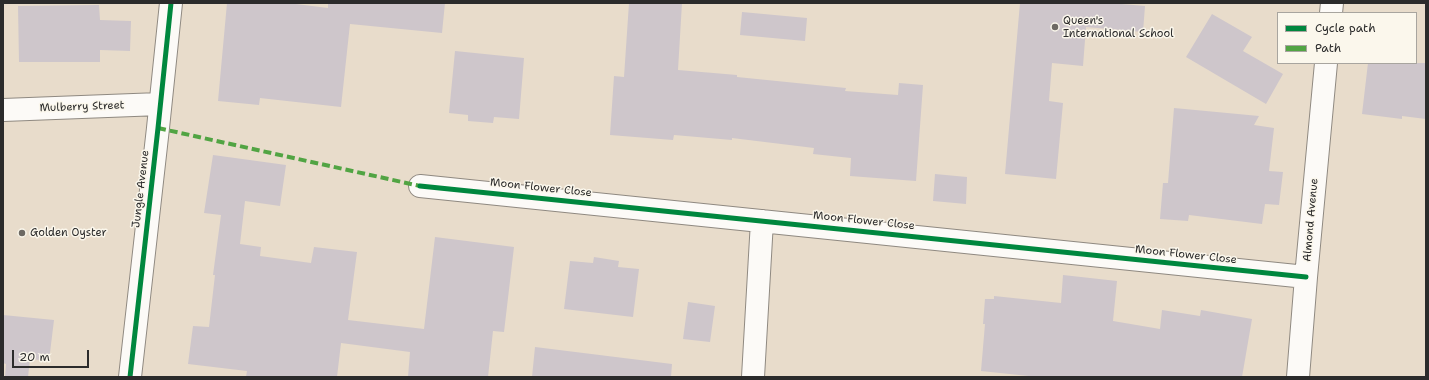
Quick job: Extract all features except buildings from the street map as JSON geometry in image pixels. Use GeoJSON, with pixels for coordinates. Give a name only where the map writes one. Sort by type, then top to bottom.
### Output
{"type":"FeatureCollection","features":[{"type":"Feature","properties":{"kind":"street","name":"Jungle Avenue"},"geometry":{"type":"LineString","coordinates":[[130,377],[171,3]]}},
{"type":"Feature","properties":{"kind":"street","name":"Almond Avenue"},"geometry":{"type":"LineString","coordinates":[[1298,377],[1326,64]]}},
{"type":"Feature","properties":{"kind":"street","name":"Mulberry Street"},"geometry":{"type":"LineString","coordinates":[[3,110],[160,104]]}},
{"type":"Feature","properties":{"kind":"street","name":"Moon Flower Close"},"geometry":{"type":"LineString","coordinates":[[420,186],[1306,277]]}},
{"type":"Feature","properties":{"kind":"street"},"geometry":{"type":"LineString","coordinates":[[753,377],[762,221]]}},
{"type":"Feature","properties":{"kind":"marked path"},"geometry":{"type":"LineString","coordinates":[[158,128],[420,186]]}},
{"type":"Feature","properties":{"kind":"cycle path"},"geometry":{"type":"LineString","coordinates":[[130,377],[171,3]]}},
{"type":"Feature","properties":{"kind":"cycle path"},"geometry":{"type":"LineString","coordinates":[[420,186],[1306,277]]}},
{"type":"Feature","properties":{"kind":"place","name":"Queen's International School"},"geometry":{"type":"Point","coordinates":[1055,27]}},
{"type":"Feature","properties":{"kind":"place","name":"Golden Oyster"},"geometry":{"type":"Point","coordinates":[22,233]}}]}
